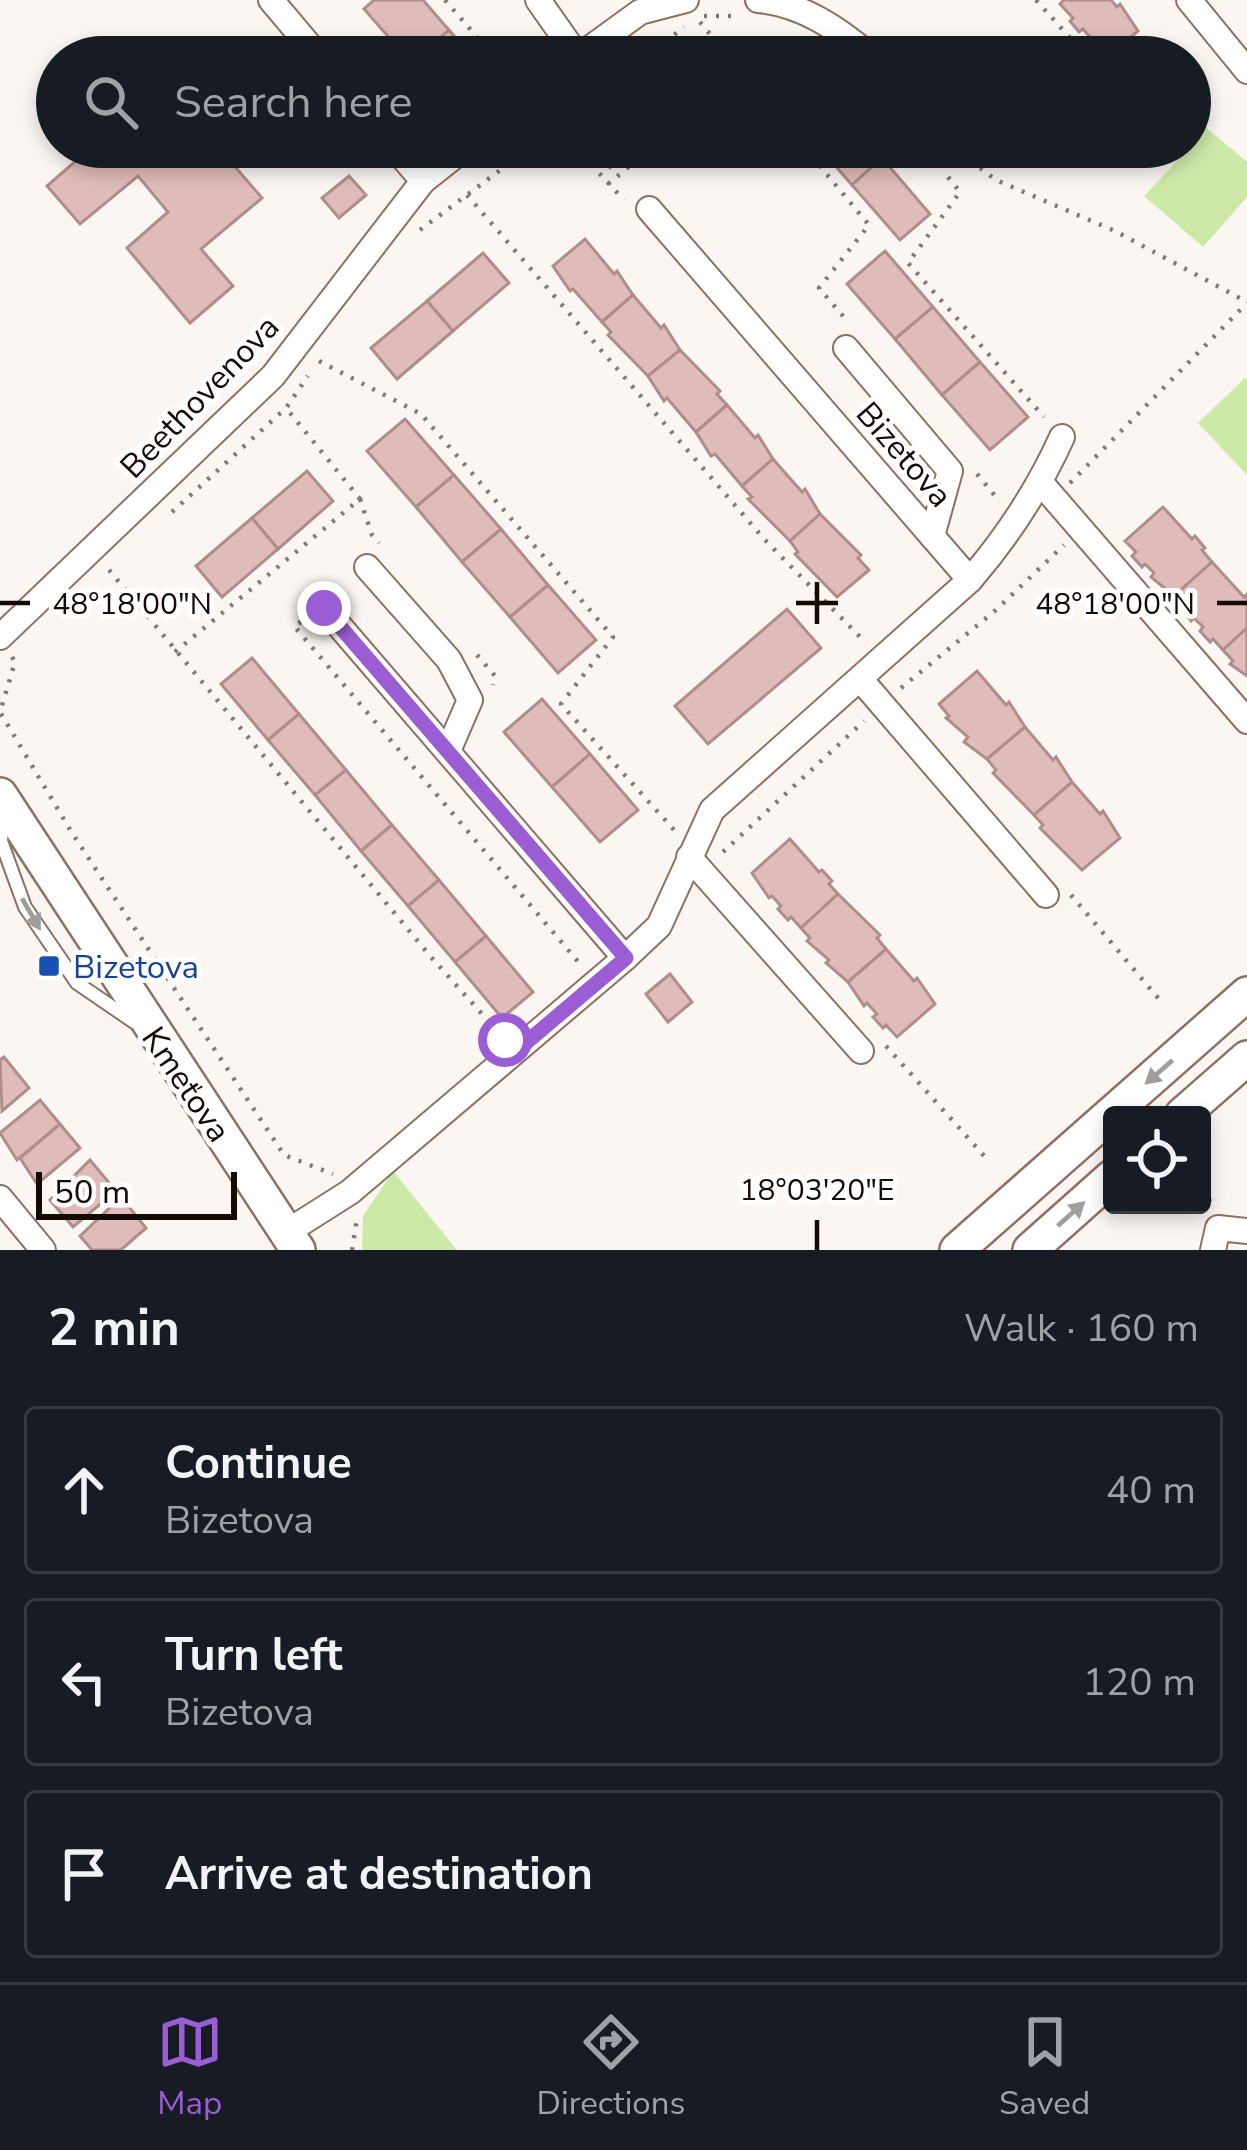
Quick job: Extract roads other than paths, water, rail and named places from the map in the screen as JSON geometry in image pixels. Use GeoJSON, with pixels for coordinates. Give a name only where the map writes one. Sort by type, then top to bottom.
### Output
{"type":"FeatureCollection","features":[{"type":"Feature","properties":{"kind":"street"},"geometry":{"type":"LineString","coordinates":[[271,0],[301,36]]}},
{"type":"Feature","properties":{"kind":"street"},"geometry":{"type":"LineString","coordinates":[[538,0],[563,36]]}},
{"type":"Feature","properties":{"kind":"street"},"geometry":{"type":"LineString","coordinates":[[1189,0],[1247,71]]}},
{"type":"Feature","properties":{"kind":"street"},"geometry":{"type":"LineString","coordinates":[[757,9],[773,1],[831,23],[847,36]]}},
{"type":"Feature","properties":{"kind":"street"},"geometry":{"type":"LineString","coordinates":[[607,36],[640,12],[691,9]]}},
{"type":"Feature","properties":{"kind":"street"},"geometry":{"type":"LineString","coordinates":[[412,168],[423,181]]}},
{"type":"Feature","properties":{"kind":"street","name":"Beethovenova"},"geometry":{"type":"LineString","coordinates":[[4,644],[90,551],[273,376],[423,181],[439,168]]}},
{"type":"Feature","properties":{"kind":"street","name":"Bizetova"},"geometry":{"type":"LineString","coordinates":[[649,209],[970,580]]}},
{"type":"Feature","properties":{"kind":"street"},"geometry":{"type":"LineString","coordinates":[[848,336],[950,470],[932,536]]}},
{"type":"Feature","properties":{"kind":"street"},"geometry":{"type":"LineString","coordinates":[[292,1241],[659,926],[684,846],[712,810],[970,580],[1000,546],[1041,483],[1062,437]]}},
{"type":"Feature","properties":{"kind":"street"},"geometry":{"type":"LineString","coordinates":[[1041,483],[1247,722]]}},
{"type":"Feature","properties":{"kind":"street"},"geometry":{"type":"LineString","coordinates":[[367,567],[449,660],[470,700],[448,751]]}},
{"type":"Feature","properties":{"kind":"street"},"geometry":{"type":"LineString","coordinates":[[324,608],[626,958]]}},
{"type":"Feature","properties":{"kind":"street"},"geometry":{"type":"LineString","coordinates":[[861,680],[1046,895]]}},
{"type":"Feature","properties":{"kind":"street","name":"Kmeťova"},"geometry":{"type":"LineString","coordinates":[[2,799],[292,1241]]}},
{"type":"Feature","properties":{"kind":"street"},"geometry":{"type":"LineString","coordinates":[[684,846],[861,1051]]}},
{"type":"Feature","properties":{"kind":"street"},"geometry":{"type":"LineString","coordinates":[[957,1250],[1247,994]]}},
{"type":"Feature","properties":{"kind":"street"},"geometry":{"type":"LineString","coordinates":[[1192,1106],[1247,1058]]}},
{"type":"Feature","properties":{"kind":"street"},"geometry":{"type":"LineString","coordinates":[[1030,1250],[1103,1185]]}},
{"type":"Feature","properties":{"kind":"street"},"geometry":{"type":"LineString","coordinates":[[0,1198],[43,1250]]}},
{"type":"Feature","properties":{"kind":"street"},"geometry":{"type":"LineString","coordinates":[[1213,1250],[1218,1228],[1247,1231]]}},
{"type":"Feature","properties":{"kind":"place","name":"Bizetova"},"geometry":{"type":"Point","coordinates":[49,966]}}]}
